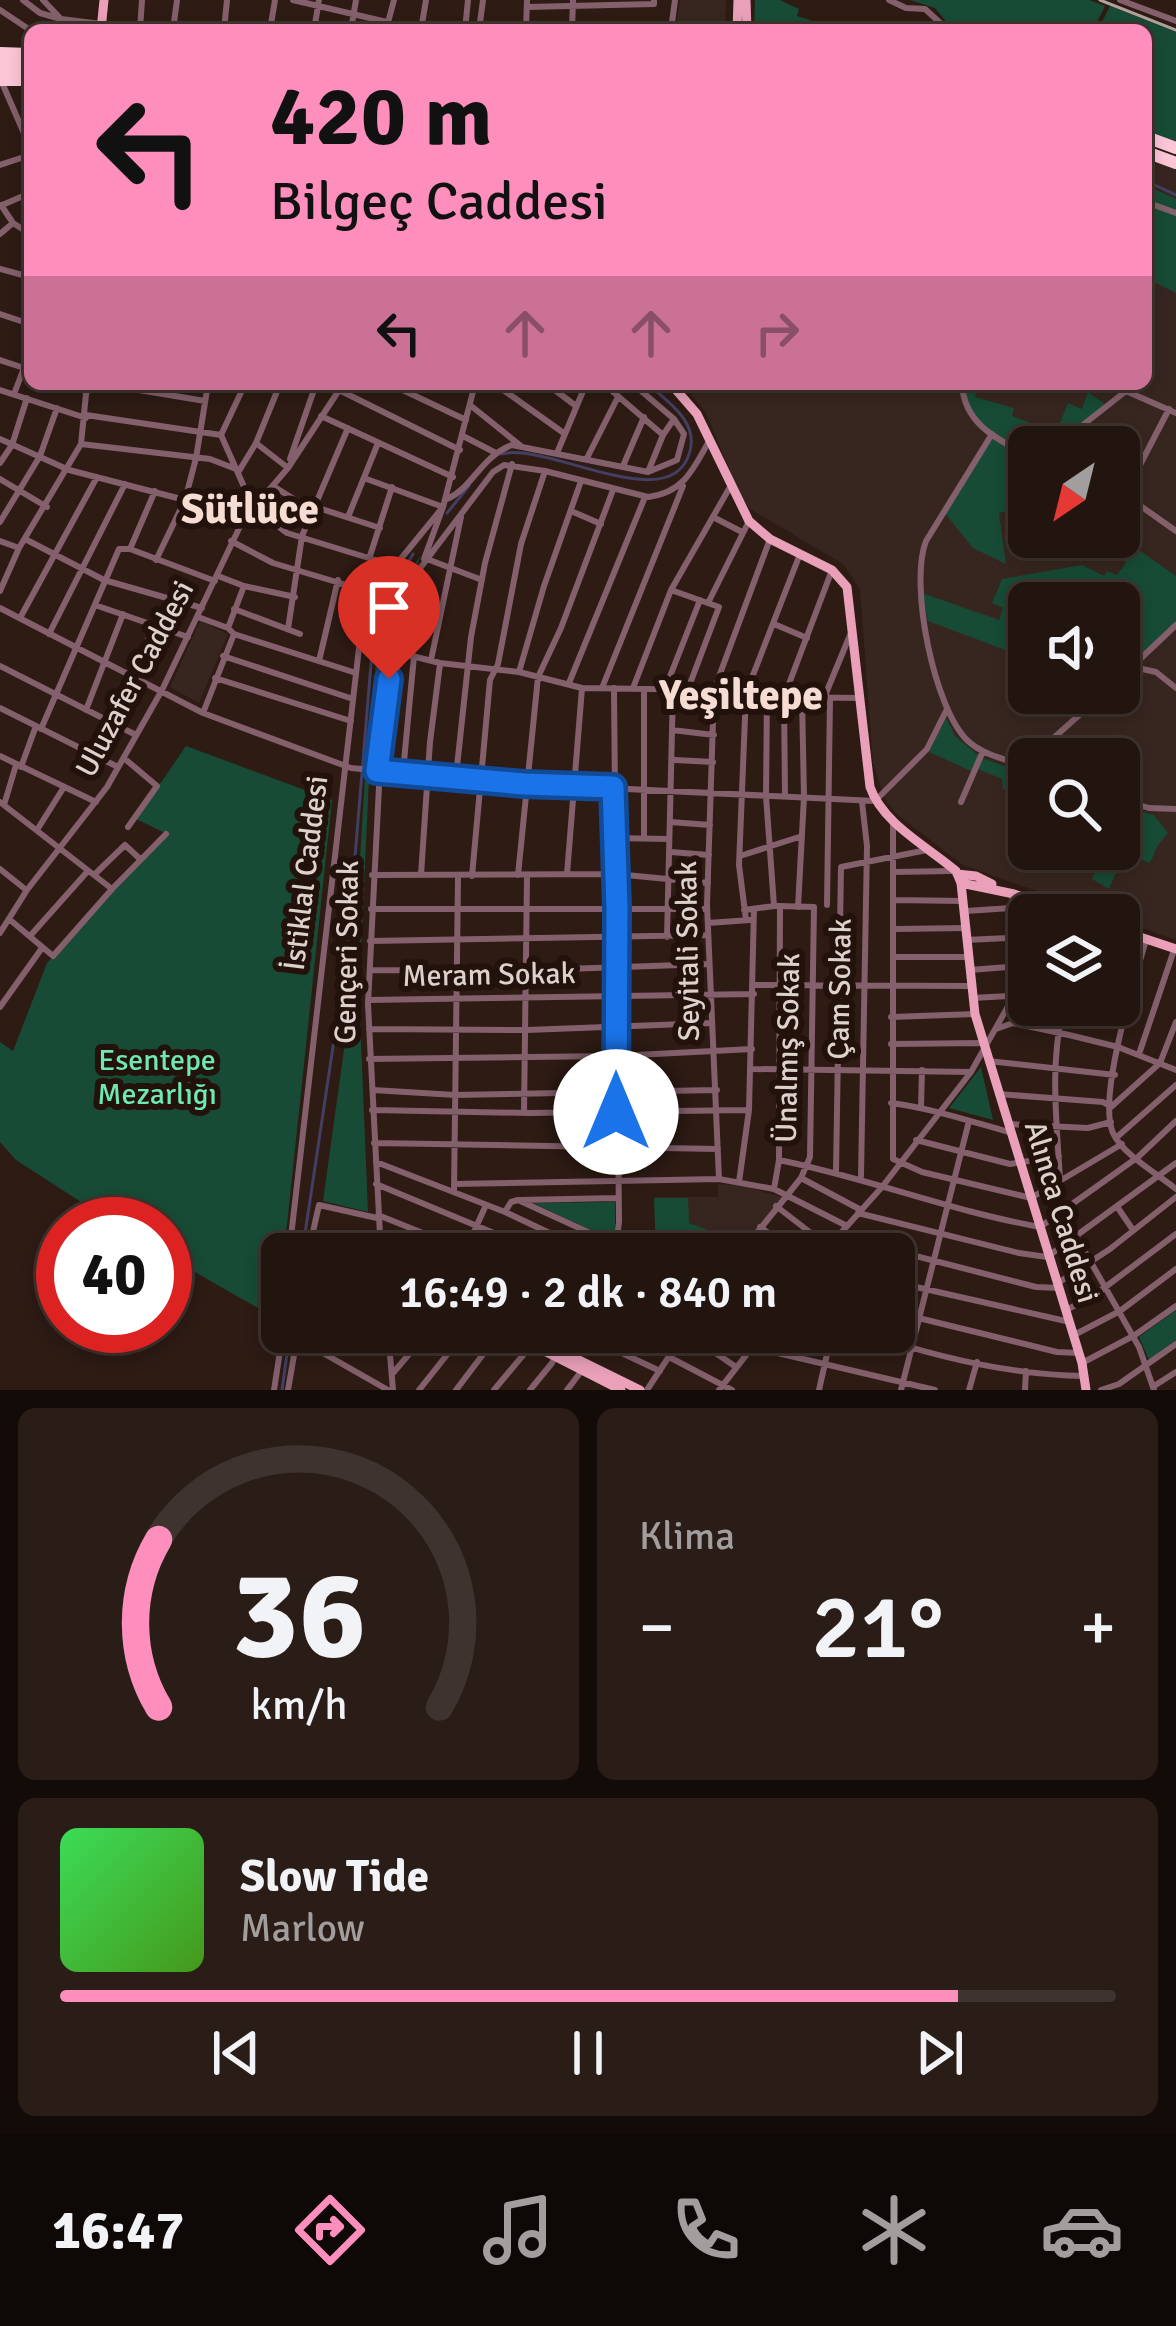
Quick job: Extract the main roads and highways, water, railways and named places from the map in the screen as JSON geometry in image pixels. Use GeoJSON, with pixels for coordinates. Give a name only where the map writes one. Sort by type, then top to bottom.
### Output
{"type":"FeatureCollection","features":[{"type":"Feature","properties":{"kind":"main road"},"geometry":{"type":"LineString","coordinates":[[676,390],[698,415],[746,526],[832,570],[847,587],[875,801],[958,876],[976,876],[1013,894]]}},
{"type":"Feature","properties":{"kind":"main road","name":"Alınca Caddesi"},"geometry":{"type":"LineString","coordinates":[[958,876],[966,906],[975,1014],[1081,1358],[1086,1390]]}},
{"type":"Feature","properties":{"kind":"main road"},"geometry":{"type":"LineString","coordinates":[[1140,938],[1175,949]]}},
{"type":"Feature","properties":{"kind":"main road"},"geometry":{"type":"LineString","coordinates":[[555,1353],[622,1390]]}},
{"type":"Feature","properties":{"kind":"main road"},"geometry":{"type":"LineString","coordinates":[[609,1384],[644,1390]]}},
{"type":"Feature","properties":{"kind":"waterway"},"geometry":{"type":"LineString","coordinates":[[1152,184],[1176,195]]}},
{"type":"Feature","properties":{"kind":"waterway"},"geometry":{"type":"LineString","coordinates":[[501,454],[522,453],[606,474],[660,479],[679,470],[691,440],[686,421],[655,390]]}},
{"type":"Feature","properties":{"kind":"waterway"},"geometry":{"type":"LineString","coordinates":[[447,513],[469,486]]}},
{"type":"Feature","properties":{"kind":"waterway"},"geometry":{"type":"LineString","coordinates":[[305,1233],[347,953],[376,619],[413,554]]}},
{"type":"Feature","properties":{"kind":"waterway"},"geometry":{"type":"LineString","coordinates":[[282,1390],[287,1353]]}},
{"type":"Feature","properties":{"kind":"tram line"},"geometry":{"type":"LineString","coordinates":[[1100,0],[1176,30]]}},
{"type":"Feature","properties":{"kind":"district","name":"Sütlüce"},"geometry":{"type":"Point","coordinates":[250,509]}},
{"type":"Feature","properties":{"kind":"district","name":"Yeşiltepe"},"geometry":{"type":"Point","coordinates":[741,695]}},
{"type":"Feature","properties":{"kind":"park label","name":"Esentepe Mezarlığı"},"geometry":{"type":"Point","coordinates":[157,1077]}}]}
